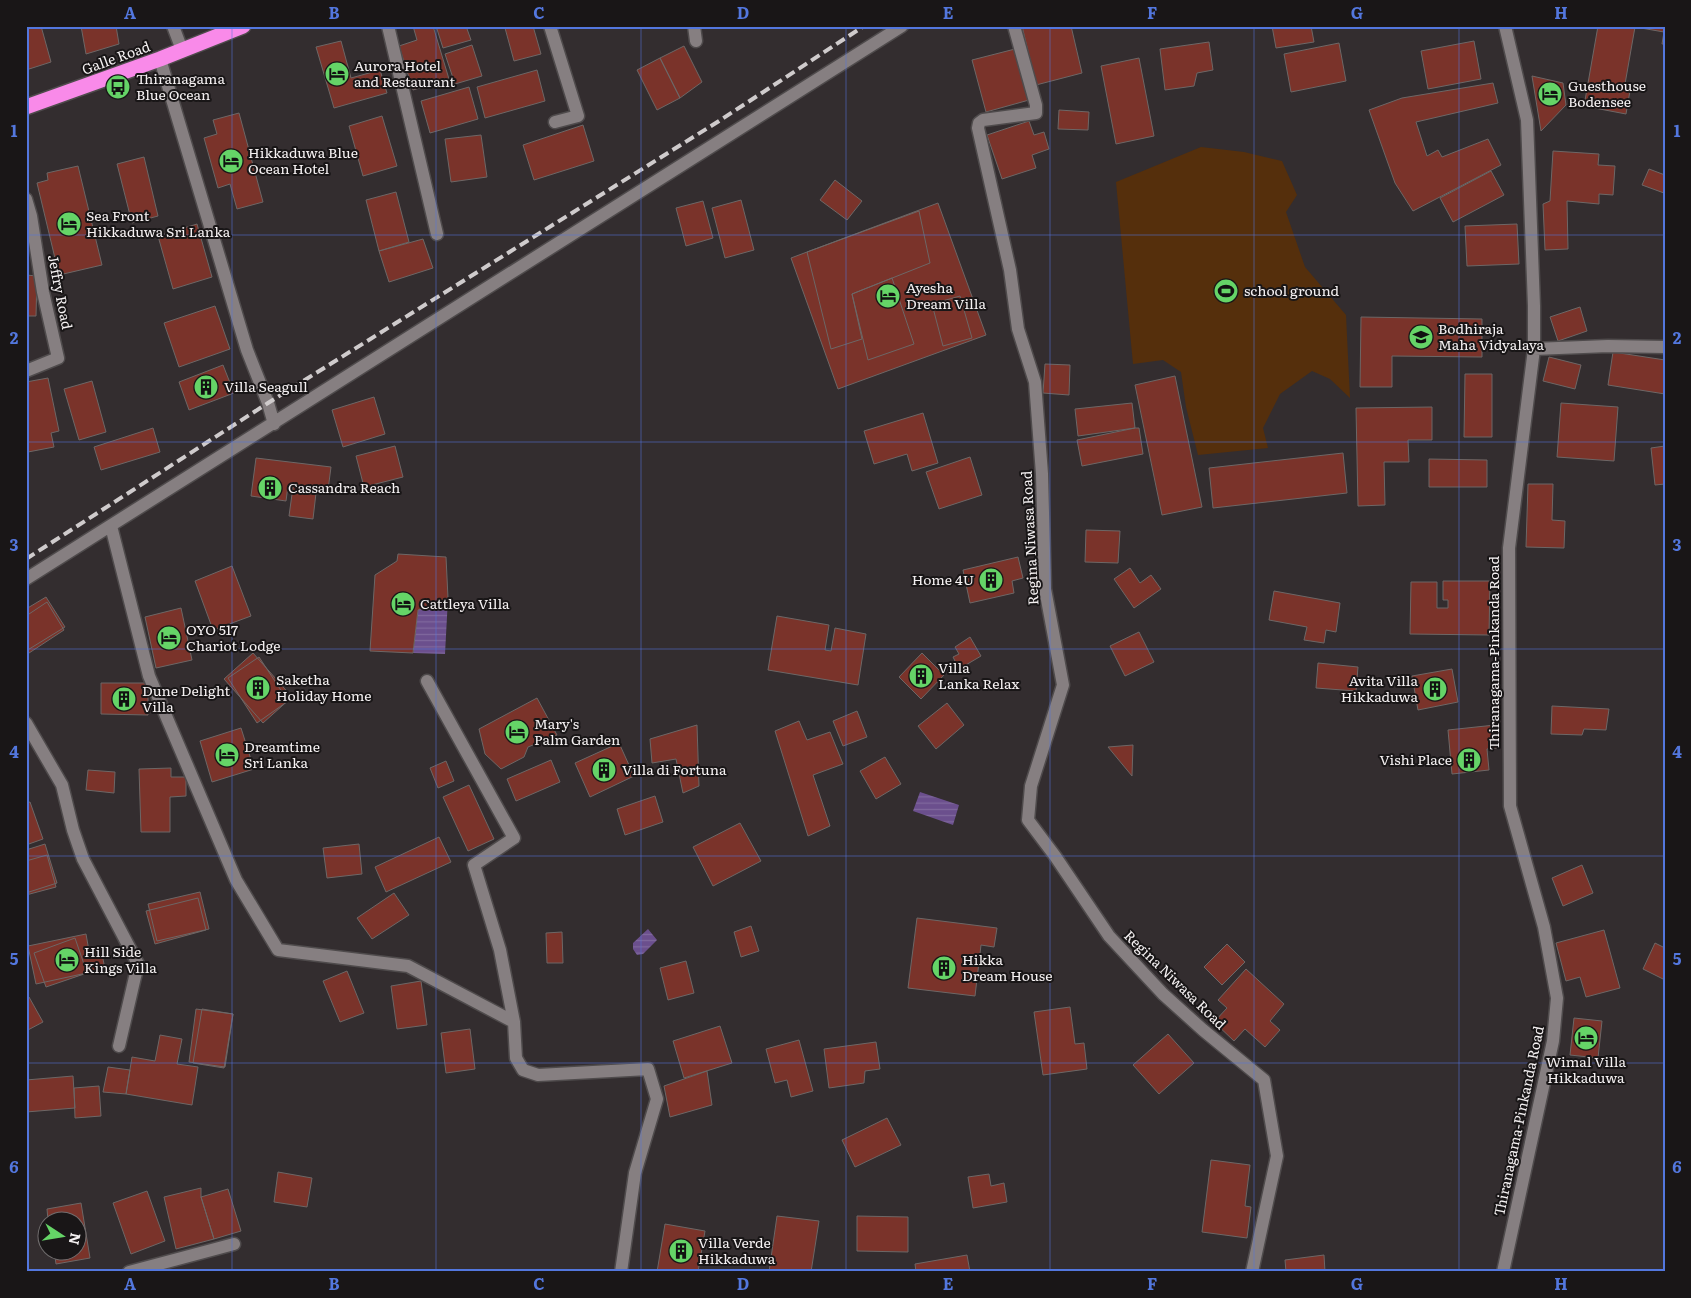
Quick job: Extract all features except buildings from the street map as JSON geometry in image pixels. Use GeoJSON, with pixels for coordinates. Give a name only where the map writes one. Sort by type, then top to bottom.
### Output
{"type":"FeatureCollection","features":[{"type":"Feature","properties":{"kind":"highway","name":"Galle Road"},"geometry":{"type":"LineString","coordinates":[[26,107],[160,59],[243,26]]}},
{"type":"Feature","properties":{"kind":"street"},"geometry":{"type":"LineString","coordinates":[[173,26],[182,50]]}},
{"type":"Feature","properties":{"kind":"street"},"geometry":{"type":"LineString","coordinates":[[388,26],[437,234]]}},
{"type":"Feature","properties":{"kind":"street"},"geometry":{"type":"LineString","coordinates":[[550,26],[578,116],[555,122]]}},
{"type":"Feature","properties":{"kind":"street"},"geometry":{"type":"LineString","coordinates":[[694,26],[696,41]]}},
{"type":"Feature","properties":{"kind":"street"},"geometry":{"type":"LineString","coordinates":[[26,579],[902,26]]}},
{"type":"Feature","properties":{"kind":"street","name":"Regina Niwasa Road"},"geometry":{"type":"LineString","coordinates":[[1014,26],[1036,104],[1036,113],[983,120],[979,123],[978,128],[1010,270],[1018,328],[1035,382],[1042,474],[1045,589],[1063,685],[1030,786],[1028,820],[1055,856],[1109,936],[1163,994],[1264,1080],[1277,1156],[1252,1272]]}},
{"type":"Feature","properties":{"kind":"street","name":"Thiranagama-Pinkanda Road"},"geometry":{"type":"LineString","coordinates":[[1503,1272],[1553,1041],[1557,998],[1544,927],[1510,806],[1509,548],[1534,349],[1534,306],[1526,120],[1505,26]]}},
{"type":"Feature","properties":{"kind":"street"},"geometry":{"type":"LineString","coordinates":[[160,59],[247,350],[268,403],[274,424]]}},
{"type":"Feature","properties":{"kind":"street","name":"Jeffry Road"},"geometry":{"type":"LineString","coordinates":[[26,198],[31,216],[43,292],[58,358],[26,372]]}},
{"type":"Feature","properties":{"kind":"street"},"geometry":{"type":"LineString","coordinates":[[1534,349],[1608,346],[1665,347]]}},
{"type":"Feature","properties":{"kind":"street"},"geometry":{"type":"LineString","coordinates":[[111,526],[149,676],[236,880],[278,950],[408,966],[514,1022]]}},
{"type":"Feature","properties":{"kind":"street"},"geometry":{"type":"LineString","coordinates":[[427,681],[514,838],[474,865],[500,950],[514,1022],[516,1058],[523,1070],[538,1075],[648,1069],[657,1099],[635,1173],[621,1272]]}},
{"type":"Feature","properties":{"kind":"street"},"geometry":{"type":"LineString","coordinates":[[26,723],[62,785],[73,830],[83,859],[138,964],[118,1046]]}},
{"type":"Feature","properties":{"kind":"street"},"geometry":{"type":"LineString","coordinates":[[129,1272],[234,1244]]}},
{"type":"Feature","properties":{"kind":"shaded area","name":"school ground"},"geometry":{"type":"Polygon","coordinates":[[[1201,147],[1244,152],[1282,161],[1297,195],[1286,212],[1305,267],[1346,315],[1350,398],[1330,379],[1312,371],[1280,394],[1263,428],[1268,448],[1198,455],[1186,407],[1181,372],[1163,360],[1133,364],[1116,182],[1201,147]]]}},
{"type":"Feature","properties":{"kind":"shaded area"},"geometry":{"type":"Polygon","coordinates":[[[448,598],[445,654],[413,653],[418,610],[448,598]]]}},
{"type":"Feature","properties":{"kind":"shaded area"},"geometry":{"type":"Polygon","coordinates":[[[920,792],[959,805],[953,825],[913,811],[920,792]]]}},
{"type":"Feature","properties":{"kind":"shaded area"},"geometry":{"type":"Polygon","coordinates":[[[648,929],[657,940],[643,954],[637,955],[633,949],[633,943],[648,929]]]}},
{"type":"Feature","properties":{"kind":"railway"},"geometry":{"type":"LineString","coordinates":[[26,559],[268,403],[719,121],[864,26]]}},
{"type":"Feature","properties":{"kind":"place","name":"Aurora Hotel and Restaurant"},"geometry":{"type":"Point","coordinates":[337,74]}},
{"type":"Feature","properties":{"kind":"place","name":"Thiranagama Blue Ocean"},"geometry":{"type":"Point","coordinates":[118,87]}},
{"type":"Feature","properties":{"kind":"place","name":"Guesthouse Bodensee"},"geometry":{"type":"Point","coordinates":[1550,94]}},
{"type":"Feature","properties":{"kind":"place","name":"Hikkaduwa Blue Ocean Hotel"},"geometry":{"type":"Point","coordinates":[231,161]}},
{"type":"Feature","properties":{"kind":"place","name":"Sea Front Hikkaduwa Sri Lanka"},"geometry":{"type":"Point","coordinates":[69,224]}},
{"type":"Feature","properties":{"kind":"place","name":"school ground"},"geometry":{"type":"Point","coordinates":[1226,291]}},
{"type":"Feature","properties":{"kind":"place","name":"Ayesha Dream Villa"},"geometry":{"type":"Point","coordinates":[888,296]}},
{"type":"Feature","properties":{"kind":"place","name":"Bodhiraja Maha Vidyalaya"},"geometry":{"type":"Point","coordinates":[1421,337]}},
{"type":"Feature","properties":{"kind":"place","name":"Villa Seagull"},"geometry":{"type":"Point","coordinates":[206,387]}},
{"type":"Feature","properties":{"kind":"place","name":"Cassandra Reach"},"geometry":{"type":"Point","coordinates":[270,488]}},
{"type":"Feature","properties":{"kind":"place","name":"Home 4U"},"geometry":{"type":"Point","coordinates":[991,580]}},
{"type":"Feature","properties":{"kind":"place","name":"Cattleya Villa"},"geometry":{"type":"Point","coordinates":[403,604]}},
{"type":"Feature","properties":{"kind":"place","name":"OYO 517 Chariot Lodge"},"geometry":{"type":"Point","coordinates":[169,638]}},
{"type":"Feature","properties":{"kind":"place","name":"Villa Lanka Relax"},"geometry":{"type":"Point","coordinates":[921,676]}},
{"type":"Feature","properties":{"kind":"place","name":"Saketha Holiday Home"},"geometry":{"type":"Point","coordinates":[258,688]}},
{"type":"Feature","properties":{"kind":"place","name":"Avita Villa Hikkaduwa"},"geometry":{"type":"Point","coordinates":[1435,689]}},
{"type":"Feature","properties":{"kind":"place","name":"Dune Delight Villa"},"geometry":{"type":"Point","coordinates":[124,699]}},
{"type":"Feature","properties":{"kind":"place","name":"Mary's Palm Garden"},"geometry":{"type":"Point","coordinates":[517,732]}},
{"type":"Feature","properties":{"kind":"place","name":"Dreamtime Sri Lanka"},"geometry":{"type":"Point","coordinates":[227,755]}},
{"type":"Feature","properties":{"kind":"place","name":"Vishi Place"},"geometry":{"type":"Point","coordinates":[1469,760]}},
{"type":"Feature","properties":{"kind":"place","name":"Villa di Fortuna"},"geometry":{"type":"Point","coordinates":[604,770]}},
{"type":"Feature","properties":{"kind":"place","name":"Hill Side Kings Villa"},"geometry":{"type":"Point","coordinates":[67,960]}},
{"type":"Feature","properties":{"kind":"place","name":"Hikka Dream House"},"geometry":{"type":"Point","coordinates":[944,968]}},
{"type":"Feature","properties":{"kind":"place","name":"Wimal Villa Hikkaduwa"},"geometry":{"type":"Point","coordinates":[1586,1038]}},
{"type":"Feature","properties":{"kind":"place","name":"Villa Verde Hikkaduwa"},"geometry":{"type":"Point","coordinates":[681,1251]}}]}
